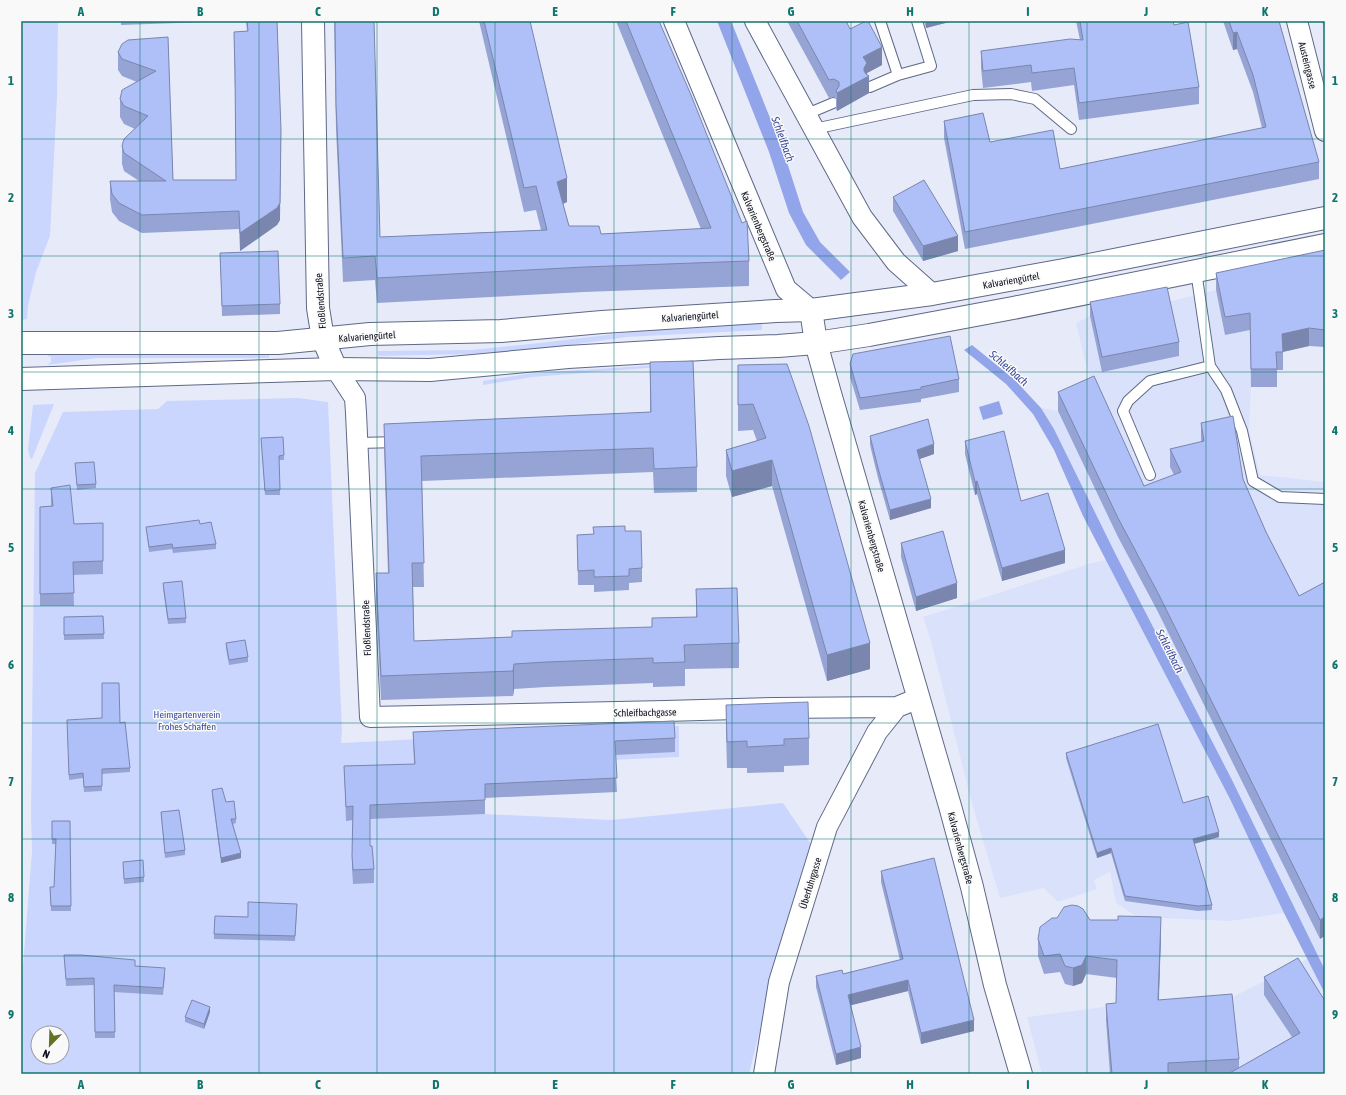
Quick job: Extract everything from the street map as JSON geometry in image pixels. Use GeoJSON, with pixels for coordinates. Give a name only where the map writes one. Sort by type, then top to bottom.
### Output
{"type":"FeatureCollection","features":[{"type":"Feature","properties":{"kind":"main road","name":"Floßlendstraße"},"geometry":{"type":"LineString","coordinates":[[313,21],[318,308],[323,339],[336,370]]}},
{"type":"Feature","properties":{"kind":"main road","name":"Kalvariengürtel"},"geometry":{"type":"LineString","coordinates":[[21,344],[48,342],[278,342],[370,334],[501,331],[602,322],[811,310],[932,294],[1064,270],[1325,218]]}},
{"type":"Feature","properties":{"kind":"main road"},"geometry":{"type":"LineString","coordinates":[[21,379],[336,370],[430,370],[568,357],[816,343],[869,336],[1196,272],[1325,245]]}},
{"type":"Feature","properties":{"kind":"main road","name":"Kalvarienbergstraße"},"geometry":{"type":"LineString","coordinates":[[811,310],[816,343],[950,806],[972,887],[995,985],[1021,1074]]}},
{"type":"Feature","properties":{"kind":"street","name":"Kalvarienbergstraße"},"geometry":{"type":"LineString","coordinates":[[674,21],[786,290],[811,310]]}},
{"type":"Feature","properties":{"kind":"street"},"geometry":{"type":"LineString","coordinates":[[755,21],[862,217],[896,262],[932,294]]}},
{"type":"Feature","properties":{"kind":"street","name":"Austeingasse"},"geometry":{"type":"LineString","coordinates":[[1297,21],[1325,131]]}},
{"type":"Feature","properties":{"kind":"street","name":"Floßlendstraße"},"geometry":{"type":"LineString","coordinates":[[336,370],[355,398],[370,717]]}},
{"type":"Feature","properties":{"kind":"street","name":"Schleifbachgasse"},"geometry":{"type":"LineString","coordinates":[[370,717],[665,712],[775,708],[897,707],[918,698]]}},
{"type":"Feature","properties":{"kind":"street","name":"Überfuhrgasse"},"geometry":{"type":"LineString","coordinates":[[764,1074],[779,982],[827,827],[877,732],[897,707]]}},
{"type":"Feature","properties":{"kind":"lane"},"geometry":{"type":"LineString","coordinates":[[880,21],[898,75]]}},
{"type":"Feature","properties":{"kind":"lane"},"geometry":{"type":"LineString","coordinates":[[870,87],[898,75],[931,66],[917,21]]}},
{"type":"Feature","properties":{"kind":"lane"},"geometry":{"type":"LineString","coordinates":[[811,122],[973,95],[1011,94],[1035,99],[1071,129]]}},
{"type":"Feature","properties":{"kind":"lane"},"geometry":{"type":"LineString","coordinates":[[811,122],[832,103]]}},
{"type":"Feature","properties":{"kind":"lane"},"geometry":{"type":"LineString","coordinates":[[1196,272],[1210,366],[1226,390],[1242,432],[1253,482],[1280,497],[1325,499]]}},
{"type":"Feature","properties":{"kind":"lane"},"geometry":{"type":"LineString","coordinates":[[1150,475],[1123,411],[1128,402],[1150,382],[1210,366]]}},
{"type":"Feature","properties":{"kind":"lane"},"geometry":{"type":"LineString","coordinates":[[358,444],[409,441]]}},
{"type":"Feature","properties":{"kind":"shaded area"},"geometry":{"type":"Polygon","coordinates":[[[1216,290],[1225,335],[1250,330],[1251,387],[1249,430],[1260,475],[1325,482],[1325,970],[1054,429],[1041,408],[1058,411],[1093,394],[1076,323],[1090,316],[1167,302],[1216,290]]]}},
{"type":"Feature","properties":{"kind":"shaded area"},"geometry":{"type":"Polygon","coordinates":[[[1106,560],[1230,799],[1284,913],[1230,921],[1137,917],[1116,903],[1110,872],[1094,880],[1097,889],[1058,902],[1044,888],[1000,898],[971,800],[931,641],[923,617],[1092,563],[1106,560]]]}},
{"type":"Feature","properties":{"kind":"shaded area"},"geometry":{"type":"Polygon","coordinates":[[[1307,959],[1325,994],[1325,1074],[1042,1074],[1027,1017],[1104,1007],[1233,997],[1307,959]]]}},
{"type":"Feature","properties":{"kind":"green space"},"geometry":{"type":"Polygon","coordinates":[[[23,21],[58,21],[57,97],[50,236],[36,272],[28,305],[27,319],[21,320],[21,55],[23,21]]]}},
{"type":"Feature","properties":{"kind":"green space"},"geometry":{"type":"Polygon","coordinates":[[[762,322],[762,330],[626,337],[550,348],[469,354],[378,356],[378,351],[471,350],[648,330],[762,322]]]}},
{"type":"Feature","properties":{"kind":"green space"},"geometry":{"type":"Polygon","coordinates":[[[48,353],[269,353],[269,358],[97,358],[47,365],[51,362],[51,357],[48,356],[48,353]]]}},
{"type":"Feature","properties":{"kind":"green space"},"geometry":{"type":"Polygon","coordinates":[[[673,364],[673,366],[532,377],[483,385],[483,381],[533,373],[673,364]]]}},
{"type":"Feature","properties":{"kind":"green space","name":"Heimgartenverein Frohes Schaffen"},"geometry":{"type":"Polygon","coordinates":[[[298,398],[328,402],[342,730],[341,743],[679,726],[679,757],[475,766],[485,798],[485,814],[611,820],[783,803],[811,844],[781,945],[749,1074],[21,1074],[21,992],[32,851],[31,817],[35,473],[63,412],[158,409],[167,401],[298,398]]]}},
{"type":"Feature","properties":{"kind":"green space"},"geometry":{"type":"Polygon","coordinates":[[[54,404],[32,459],[30,458],[28,449],[33,405],[54,404]]]}},
{"type":"Feature","properties":{"kind":"water"},"geometry":{"type":"Polygon","coordinates":[[[717,21],[731,21],[783,150],[803,212],[820,242],[850,272],[841,280],[806,245],[789,213],[769,152],[717,21]]]}},
{"type":"Feature","properties":{"kind":"water"},"geometry":{"type":"Polygon","coordinates":[[[972,345],[1014,379],[1041,408],[1054,429],[1116,555],[1231,778],[1325,970],[1325,994],[1284,913],[1230,799],[1083,516],[1054,450],[1033,414],[1006,384],[964,350],[972,345]]]}},
{"type":"Feature","properties":{"kind":"water"},"geometry":{"type":"Polygon","coordinates":[[[999,401],[1003,414],[983,420],[979,407],[999,401]]]}},
{"type":"Feature","properties":{"kind":"building"},"geometry":{"type":"Polygon","coordinates":[[[247,21],[277,21],[281,130],[280,203],[277,208],[240,233],[239,211],[142,215],[119,203],[112,194],[110,181],[166,181],[124,153],[122,146],[124,139],[148,116],[124,106],[120,99],[122,90],[156,71],[122,59],[118,52],[122,44],[128,40],[168,37],[173,180],[236,180],[234,32],[248,31],[247,21]]]}},
{"type":"Feature","properties":{"kind":"building"},"geometry":{"type":"Polygon","coordinates":[[[335,21],[374,21],[380,237],[547,230],[536,186],[524,188],[484,21],[530,21],[567,178],[557,182],[569,226],[599,226],[601,234],[711,228],[626,21],[659,21],[691,95],[742,223],[747,221],[749,261],[584,267],[377,278],[375,256],[343,258],[336,105],[335,21]]]}},
{"type":"Feature","properties":{"kind":"building"},"geometry":{"type":"Polygon","coordinates":[[[797,21],[846,21],[850,29],[868,21],[882,47],[863,57],[867,63],[864,71],[869,76],[837,93],[836,91],[839,86],[839,82],[834,79],[829,80],[797,21]]]}},
{"type":"Feature","properties":{"kind":"building"},"geometry":{"type":"Polygon","coordinates":[[[1080,21],[1173,21],[1174,25],[1188,22],[1199,87],[1079,103],[1074,68],[1032,73],[1031,65],[983,71],[981,51],[1070,39],[1083,40],[1080,21]]]}},
{"type":"Feature","properties":{"kind":"building"},"geometry":{"type":"Polygon","coordinates":[[[1229,21],[1279,21],[1319,162],[965,232],[944,121],[983,113],[990,142],[1053,130],[1060,169],[1266,127],[1253,75],[1237,32],[1233,33],[1229,21]]]}},
{"type":"Feature","properties":{"kind":"building"},"geometry":{"type":"Polygon","coordinates":[[[924,180],[958,236],[923,246],[893,197],[924,180]]]}},
{"type":"Feature","properties":{"kind":"building"},"geometry":{"type":"Polygon","coordinates":[[[1325,250],[1325,330],[1309,328],[1282,334],[1283,352],[1276,352],[1277,369],[1251,369],[1250,313],[1225,317],[1216,273],[1325,250]]]}},
{"type":"Feature","properties":{"kind":"building"},"geometry":{"type":"Polygon","coordinates":[[[278,251],[280,304],[222,306],[220,253],[278,251]]]}},
{"type":"Feature","properties":{"kind":"building"},"geometry":{"type":"Polygon","coordinates":[[[1167,287],[1179,342],[1102,357],[1090,302],[1167,287]]]}},
{"type":"Feature","properties":{"kind":"building"},"geometry":{"type":"Polygon","coordinates":[[[950,336],[959,379],[921,387],[921,389],[860,398],[850,364],[853,354],[950,336]]]}},
{"type":"Feature","properties":{"kind":"building"},"geometry":{"type":"Polygon","coordinates":[[[693,361],[697,467],[654,469],[653,448],[421,456],[424,563],[412,563],[414,641],[512,637],[512,631],[652,627],[652,618],[697,617],[696,589],[737,588],[739,643],[684,645],[685,662],[653,663],[653,658],[546,662],[514,664],[513,671],[381,676],[376,573],[389,573],[384,424],[651,412],[650,362],[693,361]]]}},
{"type":"Feature","properties":{"kind":"building"},"geometry":{"type":"Polygon","coordinates":[[[787,364],[809,426],[870,643],[827,655],[772,460],[732,471],[726,450],[766,438],[753,404],[738,405],[738,365],[787,364]]]}},
{"type":"Feature","properties":{"kind":"building"},"geometry":{"type":"Polygon","coordinates":[[[1094,376],[1144,486],[1181,472],[1170,449],[1204,441],[1201,423],[1233,416],[1243,479],[1266,532],[1299,596],[1325,582],[1325,917],[1320,920],[1158,593],[1118,518],[1058,392],[1094,376]]]}},
{"type":"Feature","properties":{"kind":"building"},"geometry":{"type":"Polygon","coordinates":[[[928,419],[934,444],[917,450],[931,499],[890,510],[870,436],[928,419]]]}},
{"type":"Feature","properties":{"kind":"building"},"geometry":{"type":"Polygon","coordinates":[[[1004,431],[1021,501],[1048,493],[1065,550],[1002,568],[977,481],[975,482],[965,441],[1004,431]]]}},
{"type":"Feature","properties":{"kind":"building"},"geometry":{"type":"Polygon","coordinates":[[[283,437],[284,455],[279,456],[280,490],[265,491],[261,438],[283,437]]]}},
{"type":"Feature","properties":{"kind":"building"},"geometry":{"type":"Polygon","coordinates":[[[94,462],[96,484],[77,485],[75,463],[94,462]]]}},
{"type":"Feature","properties":{"kind":"building"},"geometry":{"type":"Polygon","coordinates":[[[70,485],[74,524],[103,523],[103,561],[73,562],[74,593],[40,594],[40,507],[53,506],[51,488],[70,485]]]}},
{"type":"Feature","properties":{"kind":"building"},"geometry":{"type":"Polygon","coordinates":[[[199,520],[200,524],[211,522],[216,544],[173,548],[172,544],[149,547],[146,527],[199,520]]]}},
{"type":"Feature","properties":{"kind":"building"},"geometry":{"type":"Polygon","coordinates":[[[625,526],[625,531],[641,531],[642,568],[629,569],[629,576],[594,577],[594,570],[578,571],[577,535],[594,534],[593,527],[625,526]]]}},
{"type":"Feature","properties":{"kind":"building"},"geometry":{"type":"Polygon","coordinates":[[[943,531],[957,583],[916,597],[901,543],[943,531]]]}},
{"type":"Feature","properties":{"kind":"building"},"geometry":{"type":"Polygon","coordinates":[[[182,581],[186,618],[168,619],[163,583],[182,581]]]}},
{"type":"Feature","properties":{"kind":"building"},"geometry":{"type":"Polygon","coordinates":[[[103,616],[104,634],[64,635],[64,617],[103,616]]]}},
{"type":"Feature","properties":{"kind":"building"},"geometry":{"type":"Polygon","coordinates":[[[245,640],[248,657],[229,660],[226,643],[245,640]]]}},
{"type":"Feature","properties":{"kind":"building"},"geometry":{"type":"Polygon","coordinates":[[[102,683],[119,683],[120,723],[125,722],[130,768],[102,769],[102,786],[84,787],[83,773],[69,775],[67,720],[102,718],[102,683]]]}},
{"type":"Feature","properties":{"kind":"building"},"geometry":{"type":"Polygon","coordinates":[[[808,702],[809,738],[784,739],[784,745],[747,747],[747,741],[727,742],[726,705],[808,702]]]}},
{"type":"Feature","properties":{"kind":"building"},"geometry":{"type":"Polygon","coordinates":[[[674,721],[675,738],[615,741],[617,778],[485,784],[485,800],[370,805],[370,846],[372,846],[374,869],[353,870],[353,806],[346,807],[344,766],[415,764],[413,732],[674,721]]]}},
{"type":"Feature","properties":{"kind":"building"},"geometry":{"type":"Polygon","coordinates":[[[1158,724],[1183,803],[1208,796],[1219,832],[1193,839],[1212,905],[1198,906],[1125,896],[1111,848],[1097,853],[1066,753],[1158,724]]]}},
{"type":"Feature","properties":{"kind":"building"},"geometry":{"type":"Polygon","coordinates":[[[222,788],[226,802],[234,801],[236,819],[231,819],[241,853],[221,858],[212,790],[222,788]]]}},
{"type":"Feature","properties":{"kind":"building"},"geometry":{"type":"Polygon","coordinates":[[[179,810],[185,850],[165,853],[161,812],[179,810]]]}},
{"type":"Feature","properties":{"kind":"building"},"geometry":{"type":"Polygon","coordinates":[[[52,821],[70,821],[71,906],[51,906],[50,887],[54,887],[56,839],[52,839],[52,821]]]}},
{"type":"Feature","properties":{"kind":"building"},"geometry":{"type":"Polygon","coordinates":[[[934,858],[974,1020],[921,1033],[908,980],[848,995],[861,1047],[836,1054],[816,976],[842,970],[843,974],[903,959],[881,871],[934,858]]]}},
{"type":"Feature","properties":{"kind":"building"},"geometry":{"type":"Polygon","coordinates":[[[143,860],[144,877],[124,879],[123,862],[143,860]]]}},
{"type":"Feature","properties":{"kind":"building"},"geometry":{"type":"Polygon","coordinates":[[[248,902],[297,904],[295,936],[214,934],[215,916],[248,917],[248,902]]]}},
{"type":"Feature","properties":{"kind":"building"},"geometry":{"type":"Polygon","coordinates":[[[1072,905],[1083,909],[1090,920],[1118,920],[1118,916],[1161,917],[1158,1000],[1232,994],[1239,1059],[1168,1063],[1168,1074],[1112,1074],[1106,1004],[1116,1003],[1117,960],[1086,956],[1082,965],[1073,968],[1065,966],[1060,954],[1044,956],[1038,939],[1040,927],[1052,918],[1057,918],[1064,907],[1072,905]]]}},
{"type":"Feature","properties":{"kind":"building"},"geometry":{"type":"Polygon","coordinates":[[[64,955],[135,960],[135,966],[165,968],[163,988],[114,985],[115,1032],[95,1032],[94,978],[66,979],[64,955]]]}},
{"type":"Feature","properties":{"kind":"building"},"geometry":{"type":"Polygon","coordinates":[[[1298,958],[1325,1001],[1325,1074],[1228,1074],[1300,1033],[1264,977],[1298,958]]]}},
{"type":"Feature","properties":{"kind":"building"},"geometry":{"type":"Polygon","coordinates":[[[192,1000],[210,1007],[204,1024],[185,1017],[192,1000]]]}},
{"type":"Feature","properties":{"kind":"water label","name":"Schleifbach"},"geometry":{"type":"Point","coordinates":[783,139]}},
{"type":"Feature","properties":{"kind":"water label","name":"Schleifbach"},"geometry":{"type":"Point","coordinates":[1009,368]}},
{"type":"Feature","properties":{"kind":"water label","name":"Schleifbach"},"geometry":{"type":"Point","coordinates":[1170,651]}}]}
